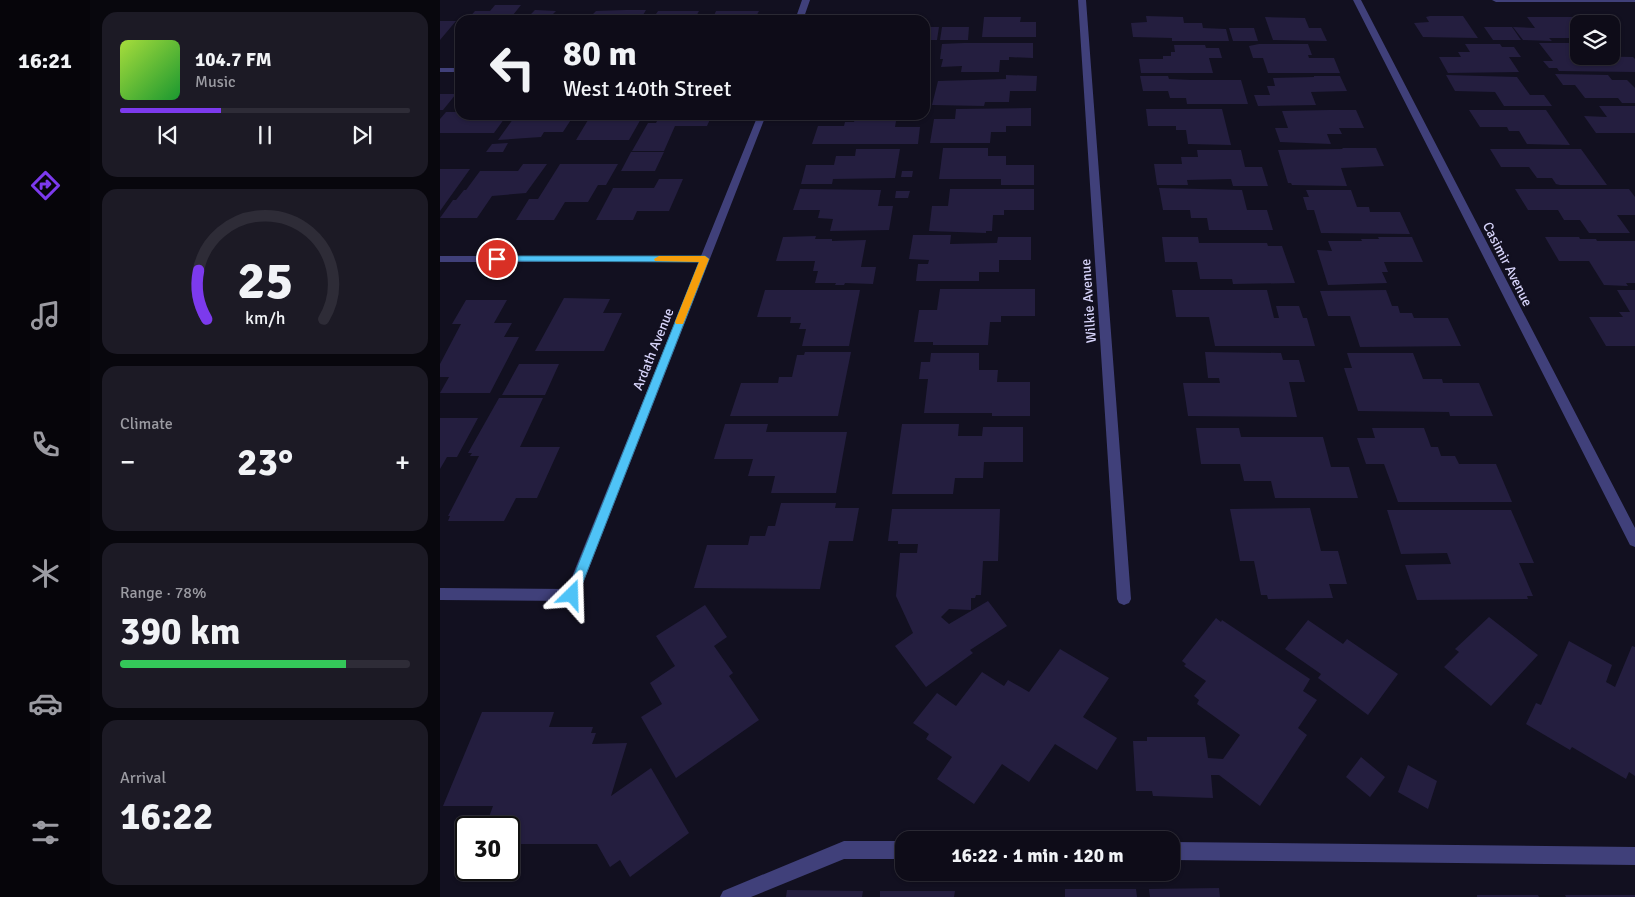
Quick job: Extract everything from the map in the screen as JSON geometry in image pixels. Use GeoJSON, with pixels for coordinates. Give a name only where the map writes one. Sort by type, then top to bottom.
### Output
{"type":"FeatureCollection","features":[{"type":"Feature","properties":{"kind":"street"},"geometry":{"type":"LineString","coordinates":[[801,15],[806,0]]}},
{"type":"Feature","properties":{"kind":"street","name":"Wilkie Avenue"},"geometry":{"type":"LineString","coordinates":[[1082,0],[1124,599]]}},
{"type":"Feature","properties":{"kind":"street","name":"Casimir Avenue"},"geometry":{"type":"LineString","coordinates":[[1357,0],[1635,541]]}},
{"type":"Feature","properties":{"kind":"street"},"geometry":{"type":"LineString","coordinates":[[1496,0],[1635,0]]}},
{"type":"Feature","properties":{"kind":"street"},"geometry":{"type":"LineString","coordinates":[[1629,0],[1635,7]]}},
{"type":"Feature","properties":{"kind":"street"},"geometry":{"type":"LineString","coordinates":[[440,70],[455,70]]}},
{"type":"Feature","properties":{"kind":"street","name":"Ardath Avenue"},"geometry":{"type":"LineString","coordinates":[[440,594],[572,595],[760,120]]}},
{"type":"Feature","properties":{"kind":"street"},"geometry":{"type":"LineString","coordinates":[[440,258],[705,259]]}},
{"type":"Feature","properties":{"kind":"street"},"geometry":{"type":"LineString","coordinates":[[729,897],[844,850],[895,850]]}},
{"type":"Feature","properties":{"kind":"street"},"geometry":{"type":"LineString","coordinates":[[1180,851],[1635,856]]}},
{"type":"Feature","properties":{"kind":"building"},"geometry":{"type":"Polygon","coordinates":[[[495,5],[521,5],[513,15],[471,15],[475,11],[490,11],[495,5]]]}},
{"type":"Feature","properties":{"kind":"building"},"geometry":{"type":"Polygon","coordinates":[[[535,10],[556,11],[553,14],[582,15],[530,15],[535,10]]]}},
{"type":"Feature","properties":{"kind":"building"},"geometry":{"type":"Polygon","coordinates":[[[646,10],[643,15],[592,15],[596,11],[646,10]]]}},
{"type":"Feature","properties":{"kind":"building"},"geometry":{"type":"Polygon","coordinates":[[[658,11],[699,11],[697,15],[655,15],[658,11]]]}},
{"type":"Feature","properties":{"kind":"building"},"geometry":{"type":"Polygon","coordinates":[[[716,11],[759,11],[757,15],[714,15],[716,11]]]}},
{"type":"Feature","properties":{"kind":"building"},"geometry":{"type":"Polygon","coordinates":[[[1146,16],[1183,17],[1184,23],[1202,23],[1203,28],[1226,29],[1229,41],[1172,41],[1172,38],[1133,37],[1131,23],[1147,22],[1146,16]]]}},
{"type":"Feature","properties":{"kind":"building"},"geometry":{"type":"Polygon","coordinates":[[[1463,16],[1478,38],[1423,37],[1414,23],[1429,22],[1426,17],[1463,16]]]}},
{"type":"Feature","properties":{"kind":"building"},"geometry":{"type":"Polygon","coordinates":[[[984,17],[1021,17],[1020,22],[1036,22],[1036,37],[982,37],[984,17]]]}},
{"type":"Feature","properties":{"kind":"building"},"geometry":{"type":"Polygon","coordinates":[[[1265,17],[1305,18],[1309,28],[1321,28],[1327,41],[1273,40],[1265,17]]]}},
{"type":"Feature","properties":{"kind":"building"},"geometry":{"type":"Polygon","coordinates":[[[1527,17],[1570,17],[1570,38],[1549,38],[1552,41],[1523,40],[1513,27],[1535,28],[1527,17]]]}},
{"type":"Feature","properties":{"kind":"building"},"geometry":{"type":"Polygon","coordinates":[[[440,21],[455,21],[455,22],[440,40],[440,21]]]}},
{"type":"Feature","properties":{"kind":"building"},"geometry":{"type":"Polygon","coordinates":[[[930,27],[939,27],[937,40],[930,40],[930,27]]]}},
{"type":"Feature","properties":{"kind":"building"},"geometry":{"type":"Polygon","coordinates":[[[942,27],[969,27],[968,40],[940,40],[942,27]]]}},
{"type":"Feature","properties":{"kind":"building"},"geometry":{"type":"Polygon","coordinates":[[[1484,27],[1512,27],[1521,40],[1493,40],[1484,27]]]}},
{"type":"Feature","properties":{"kind":"building"},"geometry":{"type":"Polygon","coordinates":[[[1229,28],[1254,28],[1258,41],[1233,41],[1229,28]]]}},
{"type":"Feature","properties":{"kind":"building"},"geometry":{"type":"Polygon","coordinates":[[[1033,43],[1033,58],[1009,57],[1009,60],[1000,60],[999,72],[961,72],[962,66],[941,67],[943,59],[940,59],[942,44],[1033,43]]]}},
{"type":"Feature","properties":{"kind":"building"},"geometry":{"type":"Polygon","coordinates":[[[1539,43],[1570,43],[1570,65],[1620,65],[1620,57],[1633,57],[1635,59],[1635,72],[1559,71],[1557,68],[1549,68],[1543,61],[1553,61],[1539,43]]]}},
{"type":"Feature","properties":{"kind":"building"},"geometry":{"type":"Polygon","coordinates":[[[1259,44],[1308,44],[1312,55],[1308,55],[1309,58],[1334,58],[1340,73],[1268,73],[1263,58],[1253,58],[1249,46],[1259,44]]]}},
{"type":"Feature","properties":{"kind":"building"},"geometry":{"type":"Polygon","coordinates":[[[1465,44],[1500,44],[1502,47],[1514,47],[1521,57],[1509,57],[1519,72],[1448,73],[1439,57],[1461,57],[1458,52],[1470,52],[1465,44]]]}},
{"type":"Feature","properties":{"kind":"building"},"geometry":{"type":"Polygon","coordinates":[[[1174,45],[1205,45],[1206,48],[1219,48],[1222,58],[1209,58],[1213,73],[1141,73],[1139,59],[1163,59],[1163,56],[1171,56],[1171,52],[1175,52],[1174,45]]]}},
{"type":"Feature","properties":{"kind":"building"},"geometry":{"type":"Polygon","coordinates":[[[1555,74],[1608,75],[1612,80],[1627,80],[1635,88],[1635,103],[1622,103],[1618,98],[1585,98],[1575,85],[1563,85],[1555,74]]]}},
{"type":"Feature","properties":{"kind":"building"},"geometry":{"type":"Polygon","coordinates":[[[1006,75],[1037,76],[1036,91],[1010,91],[1009,102],[985,102],[984,106],[932,105],[938,81],[1006,79],[1006,75]]]}},
{"type":"Feature","properties":{"kind":"building"},"geometry":{"type":"Polygon","coordinates":[[[1446,75],[1517,77],[1530,95],[1544,95],[1552,106],[1504,106],[1495,92],[1455,91],[1446,75]]]}},
{"type":"Feature","properties":{"kind":"building"},"geometry":{"type":"Polygon","coordinates":[[[1140,76],[1168,76],[1169,79],[1191,80],[1241,80],[1248,104],[1187,104],[1186,98],[1170,98],[1168,91],[1143,91],[1140,76]]]}},
{"type":"Feature","properties":{"kind":"building"},"geometry":{"type":"Polygon","coordinates":[[[1340,76],[1347,91],[1311,92],[1316,105],[1258,106],[1254,95],[1270,95],[1267,86],[1275,86],[1273,78],[1340,76]]]}},
{"type":"Feature","properties":{"kind":"building"},"geometry":{"type":"Polygon","coordinates":[[[440,94],[455,94],[443,110],[440,110],[440,94]]]}},
{"type":"Feature","properties":{"kind":"building"},"geometry":{"type":"Polygon","coordinates":[[[1599,106],[1635,106],[1635,133],[1596,133],[1584,116],[1607,117],[1599,106]]]}},
{"type":"Feature","properties":{"kind":"building"},"geometry":{"type":"Polygon","coordinates":[[[1031,108],[1031,126],[1006,126],[1006,132],[991,132],[990,143],[930,143],[934,119],[955,119],[956,109],[1031,108]]]}},
{"type":"Feature","properties":{"kind":"building"},"geometry":{"type":"Polygon","coordinates":[[[1146,109],[1222,109],[1231,145],[1188,144],[1186,130],[1176,130],[1176,126],[1148,126],[1146,109]]]}},
{"type":"Feature","properties":{"kind":"building"},"geometry":{"type":"Polygon","coordinates":[[[1356,110],[1364,128],[1339,128],[1342,134],[1327,134],[1331,144],[1280,142],[1275,128],[1288,128],[1282,111],[1356,110]]]}},
{"type":"Feature","properties":{"kind":"building"},"geometry":{"type":"Polygon","coordinates":[[[1469,110],[1546,110],[1570,145],[1527,144],[1519,131],[1509,131],[1507,127],[1480,127],[1469,110]]]}},
{"type":"Feature","properties":{"kind":"building"},"geometry":{"type":"Polygon","coordinates":[[[446,112],[455,112],[455,120],[503,120],[494,133],[440,133],[440,119],[446,112]]]}},
{"type":"Feature","properties":{"kind":"building"},"geometry":{"type":"Polygon","coordinates":[[[512,120],[571,120],[563,132],[544,132],[541,137],[498,140],[512,120]]]}},
{"type":"Feature","properties":{"kind":"building"},"geometry":{"type":"Polygon","coordinates":[[[588,120],[640,120],[629,140],[576,140],[588,120]]]}},
{"type":"Feature","properties":{"kind":"building"},"geometry":{"type":"Polygon","coordinates":[[[658,120],[710,120],[707,126],[675,126],[664,151],[632,151],[648,123],[656,123],[658,120]]]}},
{"type":"Feature","properties":{"kind":"building"},"geometry":{"type":"Polygon","coordinates":[[[855,120],[896,120],[895,127],[920,127],[918,144],[812,144],[818,126],[844,126],[845,122],[854,122],[855,120]]]}},
{"type":"Feature","properties":{"kind":"building"},"geometry":{"type":"Polygon","coordinates":[[[508,143],[503,152],[486,152],[492,144],[508,143]]]}},
{"type":"Feature","properties":{"kind":"building"},"geometry":{"type":"Polygon","coordinates":[[[943,148],[988,148],[988,156],[1006,156],[1006,165],[1034,165],[1034,185],[1001,185],[1001,179],[939,179],[943,148]]]}},
{"type":"Feature","properties":{"kind":"building"},"geometry":{"type":"Polygon","coordinates":[[[1376,148],[1384,166],[1341,168],[1347,186],[1292,185],[1288,183],[1278,150],[1376,148]]]}},
{"type":"Feature","properties":{"kind":"building"},"geometry":{"type":"Polygon","coordinates":[[[856,149],[900,149],[895,178],[833,179],[832,184],[801,184],[806,165],[834,165],[836,156],[855,156],[856,149]]]}},
{"type":"Feature","properties":{"kind":"building"},"geometry":{"type":"Polygon","coordinates":[[[1490,149],[1581,149],[1607,185],[1556,184],[1552,178],[1537,178],[1529,167],[1501,167],[1490,149]]]}},
{"type":"Feature","properties":{"kind":"building"},"geometry":{"type":"Polygon","coordinates":[[[1197,150],[1241,150],[1245,167],[1262,167],[1268,186],[1233,186],[1231,179],[1187,180],[1188,185],[1157,185],[1154,164],[1182,164],[1181,157],[1198,157],[1197,150]]]}},
{"type":"Feature","properties":{"kind":"building"},"geometry":{"type":"Polygon","coordinates":[[[631,152],[664,152],[655,171],[621,171],[631,152]]]}},
{"type":"Feature","properties":{"kind":"building"},"geometry":{"type":"Polygon","coordinates":[[[523,164],[547,164],[526,193],[492,196],[477,218],[440,218],[453,200],[456,200],[466,190],[480,171],[518,171],[523,164]]]}},
{"type":"Feature","properties":{"kind":"building"},"geometry":{"type":"Polygon","coordinates":[[[560,164],[618,164],[606,185],[598,185],[588,202],[565,202],[554,220],[516,220],[529,199],[538,199],[560,164]]]}},
{"type":"Feature","properties":{"kind":"building"},"geometry":{"type":"Polygon","coordinates":[[[440,169],[470,169],[440,211],[440,169]]]}},
{"type":"Feature","properties":{"kind":"building"},"geometry":{"type":"Polygon","coordinates":[[[902,171],[913,171],[912,177],[901,177],[902,171]]]}},
{"type":"Feature","properties":{"kind":"building"},"geometry":{"type":"Polygon","coordinates":[[[659,179],[683,179],[669,211],[637,211],[633,220],[596,220],[613,188],[654,188],[659,179]]]}},
{"type":"Feature","properties":{"kind":"building"},"geometry":{"type":"Polygon","coordinates":[[[1159,188],[1242,190],[1247,210],[1267,210],[1273,230],[1209,230],[1207,218],[1191,218],[1190,210],[1163,210],[1159,188]]]}},
{"type":"Feature","properties":{"kind":"building"},"geometry":{"type":"Polygon","coordinates":[[[800,189],[881,190],[878,206],[893,206],[889,230],[830,231],[833,219],[818,218],[820,210],[793,210],[800,189]]]}},
{"type":"Feature","properties":{"kind":"building"},"geometry":{"type":"Polygon","coordinates":[[[950,189],[1034,189],[1034,210],[1004,210],[1004,215],[993,215],[992,231],[986,231],[986,233],[929,231],[932,206],[948,206],[950,189]]]}},
{"type":"Feature","properties":{"kind":"building"},"geometry":{"type":"Polygon","coordinates":[[[1515,189],[1629,189],[1635,197],[1635,215],[1617,215],[1630,233],[1589,233],[1580,220],[1564,220],[1558,210],[1528,210],[1515,189]]]}},
{"type":"Feature","properties":{"kind":"building"},"geometry":{"type":"Polygon","coordinates":[[[1306,190],[1351,190],[1357,207],[1369,207],[1370,212],[1400,212],[1410,234],[1321,233],[1314,210],[1307,210],[1303,197],[1309,197],[1306,190]]]}},
{"type":"Feature","properties":{"kind":"building"},"geometry":{"type":"Polygon","coordinates":[[[896,191],[910,191],[908,198],[895,198],[896,191]]]}},
{"type":"Feature","properties":{"kind":"building"},"geometry":{"type":"Polygon","coordinates":[[[913,235],[951,235],[950,244],[997,243],[998,237],[1031,237],[1031,260],[999,260],[999,272],[979,272],[979,281],[916,281],[918,264],[928,264],[929,260],[909,259],[913,235]]]}},
{"type":"Feature","properties":{"kind":"building"},"geometry":{"type":"Polygon","coordinates":[[[816,236],[815,239],[832,239],[832,241],[866,240],[861,267],[876,267],[873,284],[845,283],[844,285],[835,285],[836,283],[815,283],[818,271],[813,271],[815,261],[776,261],[783,237],[816,236]]]}},
{"type":"Feature","properties":{"kind":"building"},"geometry":{"type":"Polygon","coordinates":[[[1162,237],[1198,237],[1199,243],[1267,243],[1268,246],[1282,246],[1295,283],[1233,284],[1232,279],[1200,279],[1197,262],[1165,262],[1162,237]]]}},
{"type":"Feature","properties":{"kind":"building"},"geometry":{"type":"Polygon","coordinates":[[[1378,237],[1412,237],[1423,262],[1384,262],[1388,272],[1382,272],[1387,283],[1328,285],[1317,250],[1332,251],[1328,241],[1362,241],[1361,239],[1379,239],[1378,237]]]}},
{"type":"Feature","properties":{"kind":"building"},"geometry":{"type":"Polygon","coordinates":[[[1545,237],[1579,237],[1580,239],[1596,239],[1597,241],[1635,241],[1635,283],[1626,283],[1628,286],[1604,285],[1589,261],[1559,261],[1545,237]]]}},
{"type":"Feature","properties":{"kind":"building"},"geometry":{"type":"Polygon","coordinates":[[[940,289],[1035,289],[1035,316],[1001,316],[1001,322],[990,322],[988,345],[933,345],[933,342],[914,342],[919,310],[937,310],[940,289]]]}},
{"type":"Feature","properties":{"kind":"building"},"geometry":{"type":"Polygon","coordinates":[[[765,290],[860,290],[849,346],[802,346],[806,329],[799,329],[801,323],[790,323],[791,317],[757,317],[765,290]]]}},
{"type":"Feature","properties":{"kind":"building"},"geometry":{"type":"Polygon","coordinates":[[[1172,290],[1267,290],[1274,318],[1279,318],[1276,306],[1299,306],[1303,318],[1307,318],[1315,346],[1215,346],[1209,317],[1176,317],[1172,290]]]}},
{"type":"Feature","properties":{"kind":"building"},"geometry":{"type":"Polygon","coordinates":[[[1386,290],[1392,306],[1398,306],[1400,313],[1412,313],[1414,318],[1448,318],[1461,346],[1360,347],[1350,316],[1328,316],[1320,291],[1386,290]]]}},
{"type":"Feature","properties":{"kind":"building"},"geometry":{"type":"Polygon","coordinates":[[[1617,290],[1635,290],[1635,346],[1606,346],[1589,317],[1623,317],[1619,312],[1630,312],[1617,290]]]}},
{"type":"Feature","properties":{"kind":"building"},"geometry":{"type":"Polygon","coordinates":[[[564,298],[610,299],[603,313],[622,313],[604,351],[535,351],[564,298]]]}},
{"type":"Feature","properties":{"kind":"building"},"geometry":{"type":"Polygon","coordinates":[[[466,300],[507,300],[494,323],[512,323],[504,337],[519,337],[490,393],[440,393],[449,377],[440,377],[440,364],[461,324],[452,324],[466,300]]]}},
{"type":"Feature","properties":{"kind":"building"},"geometry":{"type":"Polygon","coordinates":[[[805,352],[851,352],[838,416],[730,416],[741,383],[778,383],[779,377],[792,377],[797,355],[804,355],[805,352]]]}},
{"type":"Feature","properties":{"kind":"building"},"geometry":{"type":"Polygon","coordinates":[[[1205,352],[1281,353],[1283,360],[1299,360],[1305,382],[1289,382],[1297,417],[1188,416],[1183,383],[1220,383],[1219,378],[1208,378],[1205,352]]]}},
{"type":"Feature","properties":{"kind":"building"},"geometry":{"type":"Polygon","coordinates":[[[931,353],[979,353],[979,370],[998,370],[997,382],[1030,382],[1030,416],[992,416],[992,413],[924,413],[928,379],[919,379],[921,362],[930,362],[931,353]]]}},
{"type":"Feature","properties":{"kind":"building"},"geometry":{"type":"Polygon","coordinates":[[[1347,353],[1413,353],[1423,379],[1442,379],[1443,383],[1479,383],[1493,416],[1450,416],[1449,412],[1358,411],[1344,368],[1352,368],[1347,353]]]}},
{"type":"Feature","properties":{"kind":"building"},"geometry":{"type":"Polygon","coordinates":[[[519,364],[559,364],[545,395],[502,395],[519,364]]]}},
{"type":"Feature","properties":{"kind":"building"},"geometry":{"type":"Polygon","coordinates":[[[499,398],[543,398],[520,447],[560,447],[537,498],[516,498],[504,521],[448,521],[450,516],[448,516],[479,456],[470,456],[472,453],[468,453],[499,398]]]}},
{"type":"Feature","properties":{"kind":"building"},"geometry":{"type":"Polygon","coordinates":[[[440,418],[478,418],[457,457],[447,457],[440,469],[440,418]]]}},
{"type":"Feature","properties":{"kind":"building"},"geometry":{"type":"Polygon","coordinates":[[[725,424],[768,424],[766,432],[847,432],[836,493],[771,493],[775,476],[748,476],[753,459],[714,459],[725,424]]]}},
{"type":"Feature","properties":{"kind":"building"},"geometry":{"type":"Polygon","coordinates":[[[902,424],[959,424],[958,436],[982,436],[983,427],[1023,427],[1023,462],[984,462],[983,478],[955,478],[953,494],[892,494],[902,424]]]}},
{"type":"Feature","properties":{"kind":"building"},"geometry":{"type":"Polygon","coordinates":[[[1196,428],[1239,428],[1241,437],[1323,437],[1331,467],[1349,467],[1358,498],[1275,498],[1271,481],[1244,481],[1240,464],[1201,464],[1196,428]]]}},
{"type":"Feature","properties":{"kind":"building"},"geometry":{"type":"Polygon","coordinates":[[[1372,428],[1424,428],[1431,447],[1438,447],[1441,456],[1455,456],[1459,464],[1496,464],[1512,502],[1398,502],[1384,464],[1366,464],[1357,438],[1375,438],[1372,428]]]}},
{"type":"Feature","properties":{"kind":"building"},"geometry":{"type":"Polygon","coordinates":[[[781,503],[836,503],[835,508],[859,508],[853,541],[829,541],[820,589],[694,588],[707,545],[748,545],[750,536],[765,536],[768,526],[775,526],[781,503]]]}},
{"type":"Feature","properties":{"kind":"building"},"geometry":{"type":"Polygon","coordinates":[[[1310,508],[1321,551],[1338,551],[1347,584],[1329,584],[1333,598],[1268,599],[1267,595],[1261,595],[1254,561],[1240,561],[1230,509],[1310,508]]]}},
{"type":"Feature","properties":{"kind":"building"},"geometry":{"type":"Polygon","coordinates":[[[892,509],[1000,509],[998,561],[983,561],[981,595],[971,598],[971,610],[949,609],[941,617],[949,624],[988,601],[1007,626],[970,650],[973,653],[926,687],[895,646],[913,633],[896,596],[900,553],[917,553],[918,544],[898,544],[898,541],[888,541],[892,509]]]}},
{"type":"Feature","properties":{"kind":"building"},"geometry":{"type":"Polygon","coordinates":[[[1387,510],[1511,510],[1534,563],[1519,563],[1533,596],[1527,596],[1528,599],[1417,600],[1405,565],[1451,564],[1447,553],[1401,554],[1387,510]]]}},
{"type":"Feature","properties":{"kind":"building"},"geometry":{"type":"Polygon","coordinates":[[[705,605],[727,637],[714,646],[733,673],[729,676],[759,720],[676,778],[641,717],[662,704],[650,683],[675,666],[656,636],[705,605]]]}},
{"type":"Feature","properties":{"kind":"building"},"geometry":{"type":"Polygon","coordinates":[[[1489,617],[1538,655],[1491,706],[1444,667],[1459,652],[1455,649],[1489,617]]]}},
{"type":"Feature","properties":{"kind":"building"},"geometry":{"type":"Polygon","coordinates":[[[1216,618],[1221,622],[1222,620],[1310,679],[1303,691],[1317,700],[1298,728],[1307,735],[1260,806],[1219,775],[1211,775],[1213,798],[1153,796],[1152,791],[1136,791],[1133,741],[1147,741],[1147,737],[1205,737],[1208,758],[1223,759],[1240,735],[1197,704],[1199,700],[1194,696],[1206,681],[1184,666],[1186,664],[1182,661],[1216,618]]]}},
{"type":"Feature","properties":{"kind":"building"},"geometry":{"type":"Polygon","coordinates":[[[1308,620],[1343,644],[1347,639],[1398,674],[1368,715],[1318,678],[1321,674],[1285,649],[1308,620]]]}},
{"type":"Feature","properties":{"kind":"building"},"geometry":{"type":"Polygon","coordinates":[[[1569,641],[1612,665],[1606,682],[1615,687],[1632,646],[1635,647],[1635,776],[1629,772],[1626,779],[1572,747],[1570,750],[1526,724],[1536,703],[1541,705],[1569,641]]]}},
{"type":"Feature","properties":{"kind":"building"},"geometry":{"type":"Polygon","coordinates":[[[1060,649],[1109,678],[1083,717],[1117,738],[1097,770],[1055,744],[1029,782],[1002,764],[974,804],[937,779],[952,757],[926,739],[929,734],[913,723],[937,693],[956,706],[982,672],[1004,686],[1008,680],[1029,692],[1060,649]]]}},
{"type":"Feature","properties":{"kind":"building"},"geometry":{"type":"Polygon","coordinates":[[[482,712],[554,712],[549,727],[593,727],[591,733],[596,733],[592,744],[627,743],[611,796],[651,768],[689,833],[630,877],[620,860],[610,867],[597,844],[520,844],[520,816],[489,816],[493,806],[443,806],[482,712]]]}},
{"type":"Feature","properties":{"kind":"building"},"geometry":{"type":"Polygon","coordinates":[[[1361,757],[1385,777],[1370,797],[1346,777],[1361,757]]]}},
{"type":"Feature","properties":{"kind":"building"},"geometry":{"type":"Polygon","coordinates":[[[1408,765],[1437,781],[1428,809],[1398,792],[1408,765]]]}},
{"type":"Feature","properties":{"kind":"building"},"geometry":{"type":"Polygon","coordinates":[[[1219,888],[1220,897],[1150,897],[1149,889],[1219,888]]]}},
{"type":"Feature","properties":{"kind":"building"},"geometry":{"type":"Polygon","coordinates":[[[1065,889],[1136,889],[1137,897],[1065,897],[1065,889]]]}},
{"type":"Feature","properties":{"kind":"building"},"geometry":{"type":"Polygon","coordinates":[[[787,890],[863,891],[862,897],[786,897],[787,890]]]}},
{"type":"Feature","properties":{"kind":"building"},"geometry":{"type":"Polygon","coordinates":[[[880,891],[955,891],[954,897],[880,897],[880,891]]]}},
{"type":"Feature","properties":{"kind":"building"},"geometry":{"type":"Polygon","coordinates":[[[1477,895],[1538,895],[1539,897],[1477,897],[1477,895]]]}},
{"type":"Feature","properties":{"kind":"building"},"geometry":{"type":"Polygon","coordinates":[[[1565,895],[1635,895],[1635,897],[1566,897],[1565,895]]]}},
{"type":"Feature","properties":{"kind":"slow traffic"},"geometry":{"type":"LineString","coordinates":[[659,259],[705,259],[680,322]]}},
{"type":"Feature","properties":{"kind":"route"},"geometry":{"type":"LineString","coordinates":[[497,259],[705,259],[572,595]]}}]}
